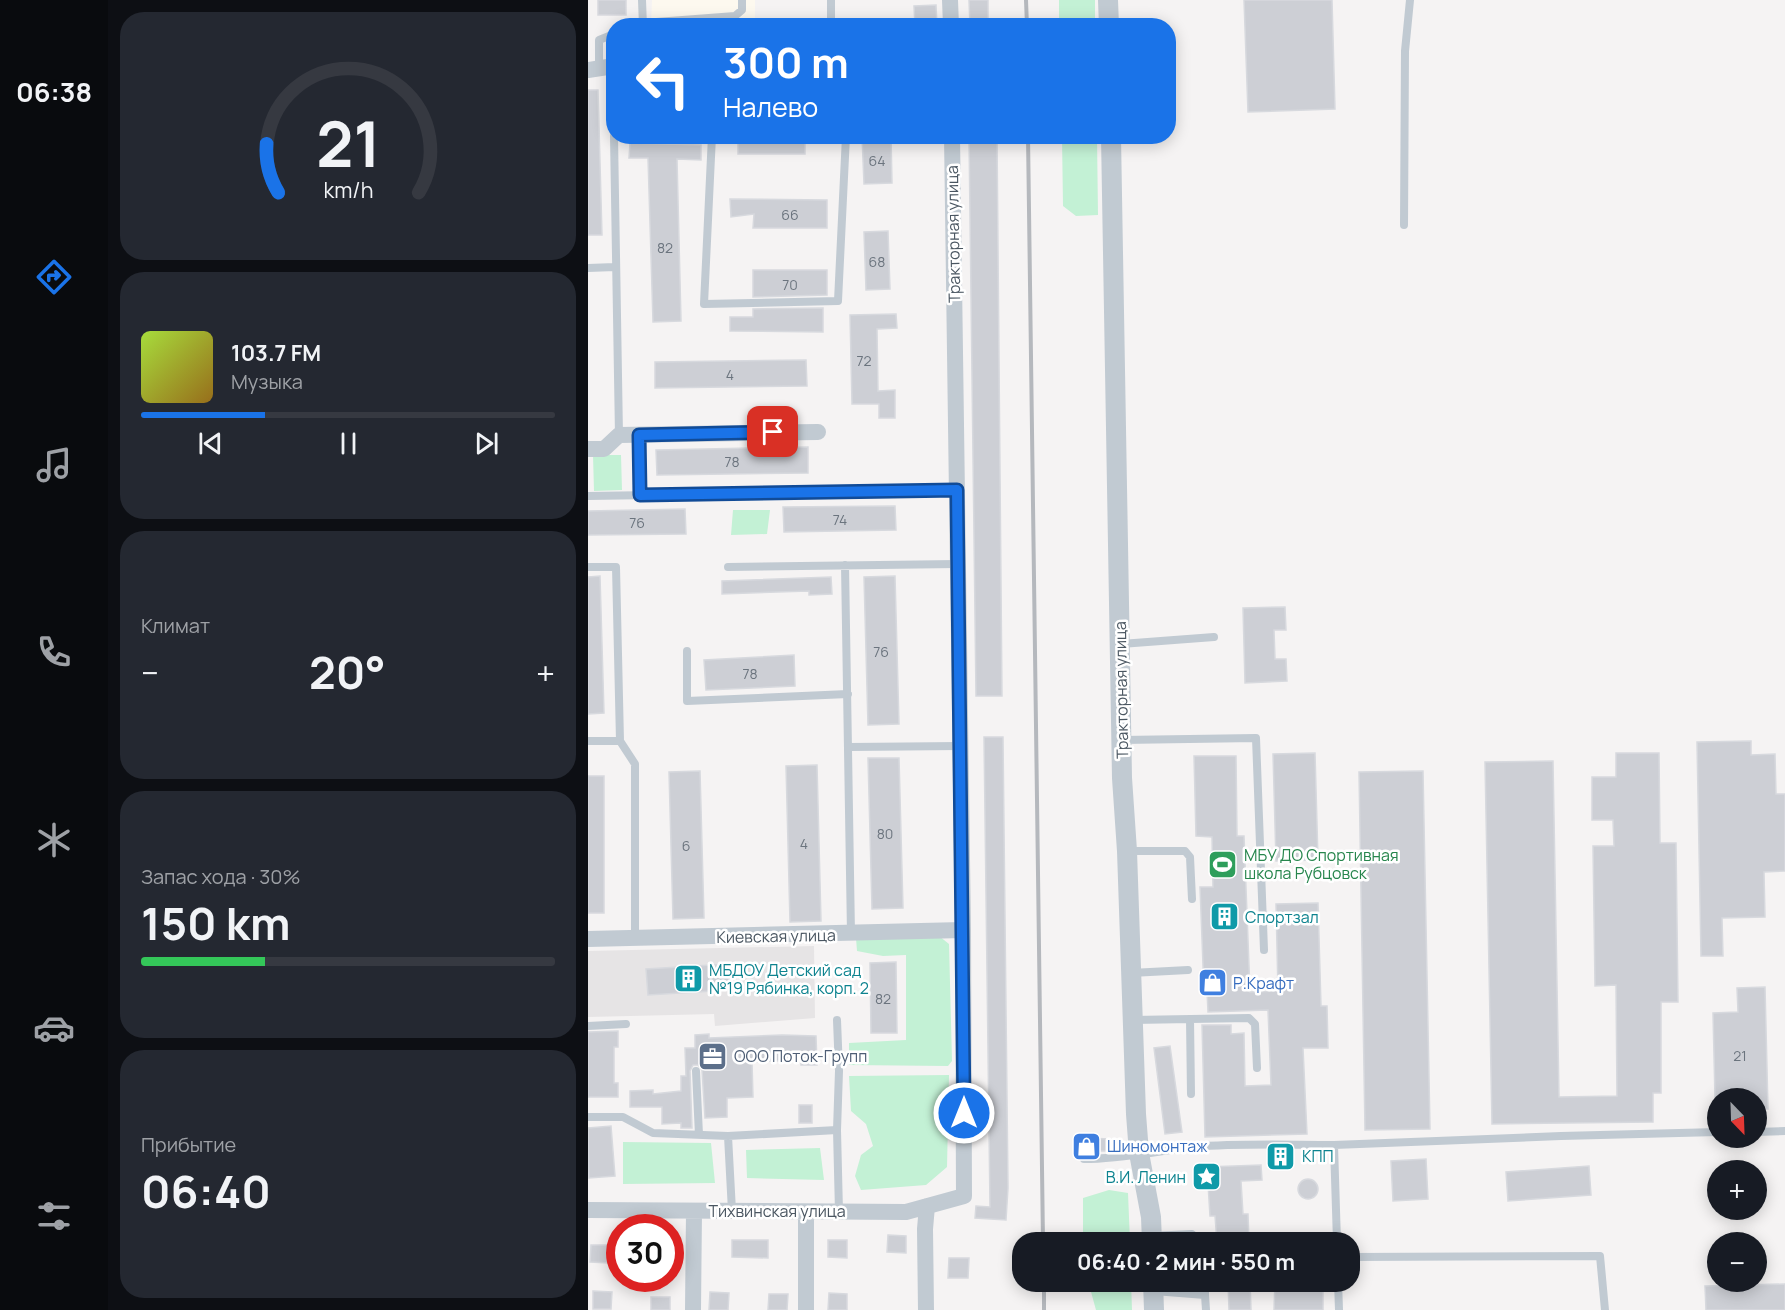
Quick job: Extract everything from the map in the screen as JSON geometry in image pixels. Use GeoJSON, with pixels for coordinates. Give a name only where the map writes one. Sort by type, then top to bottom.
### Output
{"type":"FeatureCollection","features":[{"type":"Feature","properties":{"kind":"street"},"geometry":{"type":"LineString","coordinates":[[950,0],[951,18]]}},
{"type":"Feature","properties":{"kind":"street"},"geometry":{"type":"LineString","coordinates":[[1108,0],[1109,18]]}},
{"type":"Feature","properties":{"kind":"street","name":"Тракторная улица"},"geometry":{"type":"LineString","coordinates":[[952,144],[963,930],[964,1196]]}},
{"type":"Feature","properties":{"kind":"street","name":"Тракторная улица"},"geometry":{"type":"LineString","coordinates":[[1111,144],[1122,740],[1130,974],[1139,1153],[1151,1216],[1151,1232]]}},
{"type":"Feature","properties":{"kind":"street"},"geometry":{"type":"LineString","coordinates":[[588,449],[604,449],[619,435],[818,432]]}},
{"type":"Feature","properties":{"kind":"street","name":"Киевская улица"},"geometry":{"type":"LineString","coordinates":[[588,939],[963,930]]}},
{"type":"Feature","properties":{"kind":"street","name":"Тихвинская улица"},"geometry":{"type":"LineString","coordinates":[[588,1210],[906,1212],[964,1196]]}},
{"type":"Feature","properties":{"kind":"street"},"geometry":{"type":"LineString","coordinates":[[926,1310],[927,1206]]}},
{"type":"Feature","properties":{"kind":"street"},"geometry":{"type":"LineString","coordinates":[[693,1310],[694,1211]]}},
{"type":"Feature","properties":{"kind":"street"},"geometry":{"type":"LineString","coordinates":[[806,1212],[806,1310]]}},
{"type":"Feature","properties":{"kind":"lane"},"geometry":{"type":"LineString","coordinates":[[641,18],[642,0]]}},
{"type":"Feature","properties":{"kind":"lane"},"geometry":{"type":"LineString","coordinates":[[714,18],[735,16],[742,10],[742,0]]}},
{"type":"Feature","properties":{"kind":"lane"},"geometry":{"type":"LineString","coordinates":[[831,0],[831,18]]}},
{"type":"Feature","properties":{"kind":"lane"},"geometry":{"type":"LineString","coordinates":[[1404,225],[1405,51],[1410,0]]}},
{"type":"Feature","properties":{"kind":"lane"},"geometry":{"type":"LineString","coordinates":[[600,69],[599,40],[606,37]]}},
{"type":"Feature","properties":{"kind":"lane"},"geometry":{"type":"LineString","coordinates":[[614,144],[619,435]]}},
{"type":"Feature","properties":{"kind":"lane"},"geometry":{"type":"LineString","coordinates":[[712,144],[704,304],[838,301],[846,144]]}},
{"type":"Feature","properties":{"kind":"lane"},"geometry":{"type":"LineString","coordinates":[[588,268],[615,267]]}},
{"type":"Feature","properties":{"kind":"lane"},"geometry":{"type":"LineString","coordinates":[[639,435],[640,495]]}},
{"type":"Feature","properties":{"kind":"lane"},"geometry":{"type":"LineString","coordinates":[[588,496],[957,490]]}},
{"type":"Feature","properties":{"kind":"lane"},"geometry":{"type":"LineString","coordinates":[[728,567],[957,564]]}},
{"type":"Feature","properties":{"kind":"lane"},"geometry":{"type":"LineString","coordinates":[[845,565],[851,934]]}},
{"type":"Feature","properties":{"kind":"lane"},"geometry":{"type":"LineString","coordinates":[[588,567],[616,567],[620,741],[635,764],[635,939]]}},
{"type":"Feature","properties":{"kind":"lane"},"geometry":{"type":"LineString","coordinates":[[1120,644],[1214,637]]}},
{"type":"Feature","properties":{"kind":"lane"},"geometry":{"type":"LineString","coordinates":[[687,651],[687,701],[848,694]]}},
{"type":"Feature","properties":{"kind":"lane"},"geometry":{"type":"LineString","coordinates":[[1122,740],[1256,738],[1263,950]]}},
{"type":"Feature","properties":{"kind":"lane"},"geometry":{"type":"LineString","coordinates":[[588,741],[620,741]]}},
{"type":"Feature","properties":{"kind":"lane"},"geometry":{"type":"LineString","coordinates":[[849,747],[960,746]]}},
{"type":"Feature","properties":{"kind":"lane"},"geometry":{"type":"LineString","coordinates":[[1127,851],[1185,851],[1190,857],[1192,899]]}},
{"type":"Feature","properties":{"kind":"lane"},"geometry":{"type":"LineString","coordinates":[[1130,974],[1188,970]]}},
{"type":"Feature","properties":{"kind":"lane"},"geometry":{"type":"LineString","coordinates":[[1132,1020],[1249,1018],[1255,1024],[1257,1068]]}},
{"type":"Feature","properties":{"kind":"lane"},"geometry":{"type":"LineString","coordinates":[[1190,1019],[1191,1094]]}},
{"type":"Feature","properties":{"kind":"lane"},"geometry":{"type":"LineString","coordinates":[[837,1020],[839,1212]]}},
{"type":"Feature","properties":{"kind":"lane"},"geometry":{"type":"LineString","coordinates":[[588,1026],[626,1024]]}},
{"type":"Feature","properties":{"kind":"lane"},"geometry":{"type":"LineString","coordinates":[[696,1071],[699,1135]]}},
{"type":"Feature","properties":{"kind":"lane"},"geometry":{"type":"LineString","coordinates":[[588,1117],[623,1117],[653,1133],[728,1136],[837,1130]]}},
{"type":"Feature","properties":{"kind":"lane"},"geometry":{"type":"LineString","coordinates":[[1767,1131],[1785,1131]]}},
{"type":"Feature","properties":{"kind":"lane"},"geometry":{"type":"LineString","coordinates":[[1084,1159],[1118,1158],[1139,1153],[1196,1147],[1334,1145],[1707,1132]]}},
{"type":"Feature","properties":{"kind":"lane"},"geometry":{"type":"LineString","coordinates":[[728,1136],[732,1211]]}},
{"type":"Feature","properties":{"kind":"lane"},"geometry":{"type":"LineString","coordinates":[[1334,1145],[1337,1232]]}},
{"type":"Feature","properties":{"kind":"lane"},"geometry":{"type":"LineString","coordinates":[[1360,1257],[1600,1256],[1605,1310]]}},
{"type":"Feature","properties":{"kind":"lane"},"geometry":{"type":"LineString","coordinates":[[1338,1292],[1339,1310]]}},
{"type":"Feature","properties":{"kind":"lane"},"geometry":{"type":"LineString","coordinates":[[1153,1294],[1205,1294],[1206,1310]]}},
{"type":"Feature","properties":{"kind":"shaded area"},"geometry":{"type":"Polygon","coordinates":[[[652,0],[755,0],[755,18],[651,18],[652,0]]]}},
{"type":"Feature","properties":{"kind":"shaded area"},"geometry":{"type":"Polygon","coordinates":[[[814,946],[815,1018],[715,1026],[714,1014],[588,1017],[588,951],[814,946]]]}},
{"type":"Feature","properties":{"kind":"green space"},"geometry":{"type":"Polygon","coordinates":[[[1059,0],[1095,0],[1095,18],[1059,18],[1059,0]]]}},
{"type":"Feature","properties":{"kind":"green space"},"geometry":{"type":"Polygon","coordinates":[[[1062,144],[1097,144],[1098,215],[1076,216],[1063,206],[1062,144]]]}},
{"type":"Feature","properties":{"kind":"green space"},"geometry":{"type":"Polygon","coordinates":[[[593,455],[621,455],[622,490],[594,491],[593,455]]]}},
{"type":"Feature","properties":{"kind":"green space"},"geometry":{"type":"Polygon","coordinates":[[[733,510],[770,510],[767,534],[731,535],[733,510]]]}},
{"type":"Feature","properties":{"kind":"green space"},"geometry":{"type":"Polygon","coordinates":[[[939,936],[949,944],[952,1061],[948,1066],[849,1065],[849,1043],[906,1040],[906,955],[883,956],[857,951],[856,938],[939,936]]]}},
{"type":"Feature","properties":{"kind":"green space"},"geometry":{"type":"Polygon","coordinates":[[[949,1075],[947,1167],[926,1185],[861,1190],[855,1176],[861,1155],[873,1146],[866,1124],[851,1111],[849,1076],[949,1075]]]}},
{"type":"Feature","properties":{"kind":"green space"},"geometry":{"type":"Polygon","coordinates":[[[623,1142],[711,1143],[715,1183],[623,1184],[623,1142]]]}},
{"type":"Feature","properties":{"kind":"green space"},"geometry":{"type":"Polygon","coordinates":[[[820,1148],[824,1180],[747,1178],[746,1150],[820,1148]]]}},
{"type":"Feature","properties":{"kind":"green space"},"geometry":{"type":"Polygon","coordinates":[[[1109,1190],[1128,1193],[1130,1232],[1083,1232],[1083,1198],[1109,1190]]]}},
{"type":"Feature","properties":{"kind":"green space"},"geometry":{"type":"Polygon","coordinates":[[[1091,1292],[1131,1292],[1132,1310],[1096,1310],[1091,1292]]]}},
{"type":"Feature","properties":{"kind":"building"},"geometry":{"type":"Polygon","coordinates":[[[598,0],[626,0],[626,15],[598,15],[598,0]]]}},
{"type":"Feature","properties":{"kind":"building"},"geometry":{"type":"Polygon","coordinates":[[[969,0],[988,0],[988,18],[970,18],[969,0]]]}},
{"type":"Feature","properties":{"kind":"building"},"geometry":{"type":"Polygon","coordinates":[[[1244,0],[1332,0],[1335,109],[1248,112],[1244,0]]]}},
{"type":"Feature","properties":{"kind":"building"},"geometry":{"type":"Polygon","coordinates":[[[936,5],[937,18],[915,18],[914,6],[936,5]]]}},
{"type":"Feature","properties":{"kind":"building"},"geometry":{"type":"Polygon","coordinates":[[[588,90],[598,90],[602,235],[588,235],[588,90]]]}},
{"type":"Feature","properties":{"kind":"building"},"geometry":{"type":"Polygon","coordinates":[[[630,144],[701,145],[701,160],[677,159],[681,321],[653,322],[648,158],[629,158],[630,144]]]}},
{"type":"Feature","properties":{"kind":"building"},"geometry":{"type":"Polygon","coordinates":[[[738,144],[805,144],[805,154],[738,154],[738,144]]]}},
{"type":"Feature","properties":{"kind":"building"},"geometry":{"type":"Polygon","coordinates":[[[862,144],[891,144],[892,183],[864,184],[862,144]]]}},
{"type":"Feature","properties":{"kind":"building"},"geometry":{"type":"Polygon","coordinates":[[[969,144],[997,144],[1002,696],[976,696],[969,144]]]}},
{"type":"Feature","properties":{"kind":"building"},"geometry":{"type":"Polygon","coordinates":[[[730,199],[827,200],[827,228],[753,228],[754,214],[731,217],[730,199]]]}},
{"type":"Feature","properties":{"kind":"building"},"geometry":{"type":"Polygon","coordinates":[[[888,231],[890,289],[866,290],[864,232],[888,231]]]}},
{"type":"Feature","properties":{"kind":"building"},"geometry":{"type":"Polygon","coordinates":[[[753,270],[827,270],[827,295],[753,297],[753,270]]]}},
{"type":"Feature","properties":{"kind":"building"},"geometry":{"type":"Polygon","coordinates":[[[823,308],[823,332],[730,331],[730,317],[753,317],[753,309],[823,308]]]}},
{"type":"Feature","properties":{"kind":"building"},"geometry":{"type":"Polygon","coordinates":[[[896,314],[897,328],[877,329],[878,391],[895,390],[895,418],[879,418],[879,404],[852,404],[850,315],[896,314]]]}},
{"type":"Feature","properties":{"kind":"building"},"geometry":{"type":"Polygon","coordinates":[[[806,360],[807,386],[655,388],[655,362],[806,360]]]}},
{"type":"Feature","properties":{"kind":"building"},"geometry":{"type":"Polygon","coordinates":[[[808,447],[808,473],[657,475],[656,450],[808,447]]]}},
{"type":"Feature","properties":{"kind":"building"},"geometry":{"type":"Polygon","coordinates":[[[895,506],[896,530],[784,532],[783,507],[895,506]]]}},
{"type":"Feature","properties":{"kind":"building"},"geometry":{"type":"Polygon","coordinates":[[[685,509],[686,534],[588,535],[588,511],[685,509]]]}},
{"type":"Feature","properties":{"kind":"building"},"geometry":{"type":"Polygon","coordinates":[[[600,576],[604,713],[588,714],[588,577],[600,576]]]}},
{"type":"Feature","properties":{"kind":"building"},"geometry":{"type":"Polygon","coordinates":[[[895,576],[899,724],[868,725],[864,577],[895,576]]]}},
{"type":"Feature","properties":{"kind":"building"},"geometry":{"type":"Polygon","coordinates":[[[831,577],[832,594],[809,595],[809,591],[722,594],[722,581],[831,577]]]}},
{"type":"Feature","properties":{"kind":"building"},"geometry":{"type":"Polygon","coordinates":[[[1285,607],[1286,630],[1274,630],[1275,659],[1286,659],[1287,681],[1245,683],[1243,608],[1285,607]]]}},
{"type":"Feature","properties":{"kind":"building"},"geometry":{"type":"Polygon","coordinates":[[[794,655],[795,686],[706,690],[704,660],[794,655]]]}},
{"type":"Feature","properties":{"kind":"building"},"geometry":{"type":"Polygon","coordinates":[[[984,737],[1003,737],[1008,1188],[1006,1220],[975,1218],[976,1206],[990,1207],[984,737]]]}},
{"type":"Feature","properties":{"kind":"building"},"geometry":{"type":"Polygon","coordinates":[[[1751,741],[1751,755],[1775,754],[1776,794],[1785,794],[1785,871],[1764,872],[1765,917],[1722,918],[1723,956],[1701,956],[1697,742],[1751,741]]]}},
{"type":"Feature","properties":{"kind":"building"},"geometry":{"type":"Polygon","coordinates":[[[1315,753],[1318,860],[1276,861],[1273,754],[1315,753]]]}},
{"type":"Feature","properties":{"kind":"building"},"geometry":{"type":"Polygon","coordinates":[[[1616,753],[1659,753],[1660,843],[1676,843],[1678,1002],[1661,1002],[1661,1093],[1653,1093],[1653,1122],[1492,1124],[1485,762],[1553,761],[1559,1097],[1617,1096],[1616,985],[1595,986],[1593,846],[1614,846],[1613,820],[1592,820],[1592,777],[1616,777],[1616,753]]]}},
{"type":"Feature","properties":{"kind":"building"},"geometry":{"type":"Polygon","coordinates":[[[1194,756],[1236,756],[1237,836],[1244,836],[1250,992],[1278,991],[1276,904],[1318,903],[1321,1006],[1327,1006],[1328,1048],[1303,1048],[1307,1134],[1205,1137],[1202,1025],[1231,1025],[1231,1034],[1244,1033],[1245,1086],[1271,1085],[1268,1010],[1208,1012],[1207,991],[1204,991],[1200,887],[1213,887],[1212,837],[1196,836],[1194,756]]]}},
{"type":"Feature","properties":{"kind":"building"},"geometry":{"type":"Polygon","coordinates":[[[868,758],[899,758],[903,908],[872,909],[868,758]]]}},
{"type":"Feature","properties":{"kind":"building"},"geometry":{"type":"Polygon","coordinates":[[[817,765],[821,921],[790,922],[786,766],[817,765]]]}},
{"type":"Feature","properties":{"kind":"building"},"geometry":{"type":"Polygon","coordinates":[[[700,771],[704,918],[673,919],[669,772],[700,771]]]}},
{"type":"Feature","properties":{"kind":"building"},"geometry":{"type":"Polygon","coordinates":[[[1423,771],[1430,1129],[1365,1130],[1359,772],[1423,771]]]}},
{"type":"Feature","properties":{"kind":"building"},"geometry":{"type":"Polygon","coordinates":[[[588,776],[604,776],[604,913],[588,913],[588,776]]]}},
{"type":"Feature","properties":{"kind":"building"},"geometry":{"type":"Polygon","coordinates":[[[896,962],[897,1033],[871,1033],[870,963],[896,962]]]}},
{"type":"Feature","properties":{"kind":"building","name":"МБДОУ Детский сад №19 Рябинка, корп. 2"},"geometry":{"type":"Polygon","coordinates":[[[728,964],[729,990],[648,995],[646,969],[728,964]]]}},
{"type":"Feature","properties":{"kind":"building"},"geometry":{"type":"Polygon","coordinates":[[[1765,987],[1768,1109],[1767,1088],[1715,1088],[1713,1013],[1738,1012],[1737,988],[1765,987]]]}},
{"type":"Feature","properties":{"kind":"building"},"geometry":{"type":"Polygon","coordinates":[[[618,1031],[618,1047],[614,1047],[614,1083],[618,1083],[618,1097],[588,1097],[588,1032],[618,1031]]]}},
{"type":"Feature","properties":{"kind":"building"},"geometry":{"type":"Polygon","coordinates":[[[709,1034],[709,1038],[816,1036],[817,1065],[801,1065],[801,1060],[752,1062],[753,1097],[727,1098],[727,1117],[705,1118],[702,1070],[698,1065],[693,1065],[690,1071],[692,1128],[681,1128],[681,1123],[662,1124],[662,1107],[630,1107],[630,1091],[653,1090],[653,1094],[681,1091],[681,1076],[686,1076],[685,1048],[695,1048],[695,1035],[709,1034]]]}},
{"type":"Feature","properties":{"kind":"building"},"geometry":{"type":"Polygon","coordinates":[[[1170,1046],[1182,1132],[1165,1134],[1154,1048],[1170,1046]]]}},
{"type":"Feature","properties":{"kind":"building"},"geometry":{"type":"Polygon","coordinates":[[[799,1105],[812,1105],[812,1123],[799,1123],[799,1105]]]}},
{"type":"Feature","properties":{"kind":"building"},"geometry":{"type":"Polygon","coordinates":[[[611,1126],[615,1176],[589,1178],[588,1128],[611,1126]]]}},
{"type":"Feature","properties":{"kind":"building"},"geometry":{"type":"Polygon","coordinates":[[[1081,1138],[1111,1139],[1110,1151],[1080,1154],[1081,1138]]]}},
{"type":"Feature","properties":{"kind":"building"},"geometry":{"type":"Polygon","coordinates":[[[1426,1159],[1428,1199],[1393,1201],[1391,1161],[1426,1159]]]}},
{"type":"Feature","properties":{"kind":"building"},"geometry":{"type":"Polygon","coordinates":[[[1261,1165],[1262,1180],[1241,1181],[1243,1214],[1248,1214],[1249,1232],[1216,1232],[1215,1216],[1210,1216],[1207,1167],[1261,1165]]]}},
{"type":"Feature","properties":{"kind":"building"},"geometry":{"type":"Polygon","coordinates":[[[1589,1166],[1591,1195],[1508,1201],[1506,1172],[1589,1166]]]}},
{"type":"Feature","properties":{"kind":"building"},"geometry":{"type":"Polygon","coordinates":[[[1308,1179],[1315,1182],[1318,1189],[1315,1196],[1308,1199],[1301,1196],[1298,1189],[1301,1182],[1308,1179]]]}},
{"type":"Feature","properties":{"kind":"building"},"geometry":{"type":"Polygon","coordinates":[[[888,1235],[906,1236],[906,1253],[887,1252],[888,1235]]]}},
{"type":"Feature","properties":{"kind":"building"},"geometry":{"type":"Polygon","coordinates":[[[732,1240],[768,1240],[768,1258],[732,1257],[732,1240]]]}},
{"type":"Feature","properties":{"kind":"building"},"geometry":{"type":"Polygon","coordinates":[[[828,1240],[847,1240],[847,1258],[828,1257],[828,1240]]]}},
{"type":"Feature","properties":{"kind":"building"},"geometry":{"type":"Polygon","coordinates":[[[591,1245],[606,1245],[606,1263],[590,1262],[591,1245]]]}},
{"type":"Feature","properties":{"kind":"building"},"geometry":{"type":"Polygon","coordinates":[[[949,1258],[969,1258],[968,1278],[948,1278],[949,1258]]]}},
{"type":"Feature","properties":{"kind":"building"},"geometry":{"type":"Polygon","coordinates":[[[1767,1284],[1785,1284],[1785,1310],[1706,1310],[1705,1286],[1707,1286],[1707,1292],[1767,1292],[1767,1284]]]}},
{"type":"Feature","properties":{"kind":"building"},"geometry":{"type":"Polygon","coordinates":[[[593,1291],[612,1292],[611,1309],[593,1309],[593,1291]]]}},
{"type":"Feature","properties":{"kind":"building"},"geometry":{"type":"Polygon","coordinates":[[[710,1292],[729,1293],[728,1310],[709,1310],[710,1292]]]}},
{"type":"Feature","properties":{"kind":"building"},"geometry":{"type":"Polygon","coordinates":[[[1228,1292],[1250,1292],[1251,1310],[1229,1310],[1228,1292]]]}},
{"type":"Feature","properties":{"kind":"building"},"geometry":{"type":"Polygon","coordinates":[[[1275,1292],[1323,1292],[1323,1310],[1274,1310],[1275,1292]]]}},
{"type":"Feature","properties":{"kind":"building"},"geometry":{"type":"Polygon","coordinates":[[[829,1293],[847,1294],[847,1310],[828,1310],[829,1293]]]}},
{"type":"Feature","properties":{"kind":"building"},"geometry":{"type":"Polygon","coordinates":[[[769,1294],[788,1294],[787,1310],[768,1310],[769,1294]]]}},
{"type":"Feature","properties":{"kind":"building"},"geometry":{"type":"Polygon","coordinates":[[[651,1297],[670,1297],[670,1310],[651,1310],[651,1297]]]}},
{"type":"Feature","properties":{"kind":"railway"},"geometry":{"type":"LineString","coordinates":[[1026,0],[1027,18]]}},
{"type":"Feature","properties":{"kind":"railway"},"geometry":{"type":"LineString","coordinates":[[1028,144],[1043,1232]]}},
{"type":"Feature","properties":{"kind":"railway"},"geometry":{"type":"LineString","coordinates":[[1044,1292],[1044,1310]]}},
{"type":"Feature","properties":{"kind":"place","name":"МБУ ДО Спортивная школа Рубцовск"},"geometry":{"type":"Point","coordinates":[1223,864]}},
{"type":"Feature","properties":{"kind":"place","name":"Спортзал"},"geometry":{"type":"Point","coordinates":[1224,917]}},
{"type":"Feature","properties":{"kind":"place","name":"МБДОУ Детский сад №19 Рябинка, корп. 2"},"geometry":{"type":"Point","coordinates":[688,979]}},
{"type":"Feature","properties":{"kind":"place","name":"Р.Крафт"},"geometry":{"type":"Point","coordinates":[1212,983]}},
{"type":"Feature","properties":{"kind":"place","name":"ООО Поток-Групп"},"geometry":{"type":"Point","coordinates":[713,1056]}},
{"type":"Feature","properties":{"kind":"place","name":"Шиномонтаж"},"geometry":{"type":"Point","coordinates":[1086,1146]}},
{"type":"Feature","properties":{"kind":"place","name":"КПП"},"geometry":{"type":"Point","coordinates":[1281,1156]}},
{"type":"Feature","properties":{"kind":"place","name":"В.И. Ленин"},"geometry":{"type":"Point","coordinates":[1207,1177]}},
{"type":"Feature","properties":{"kind":"route"},"geometry":{"type":"LineString","coordinates":[[773,432],[639,435],[640,495],[957,490],[964,1113]]}}]}
